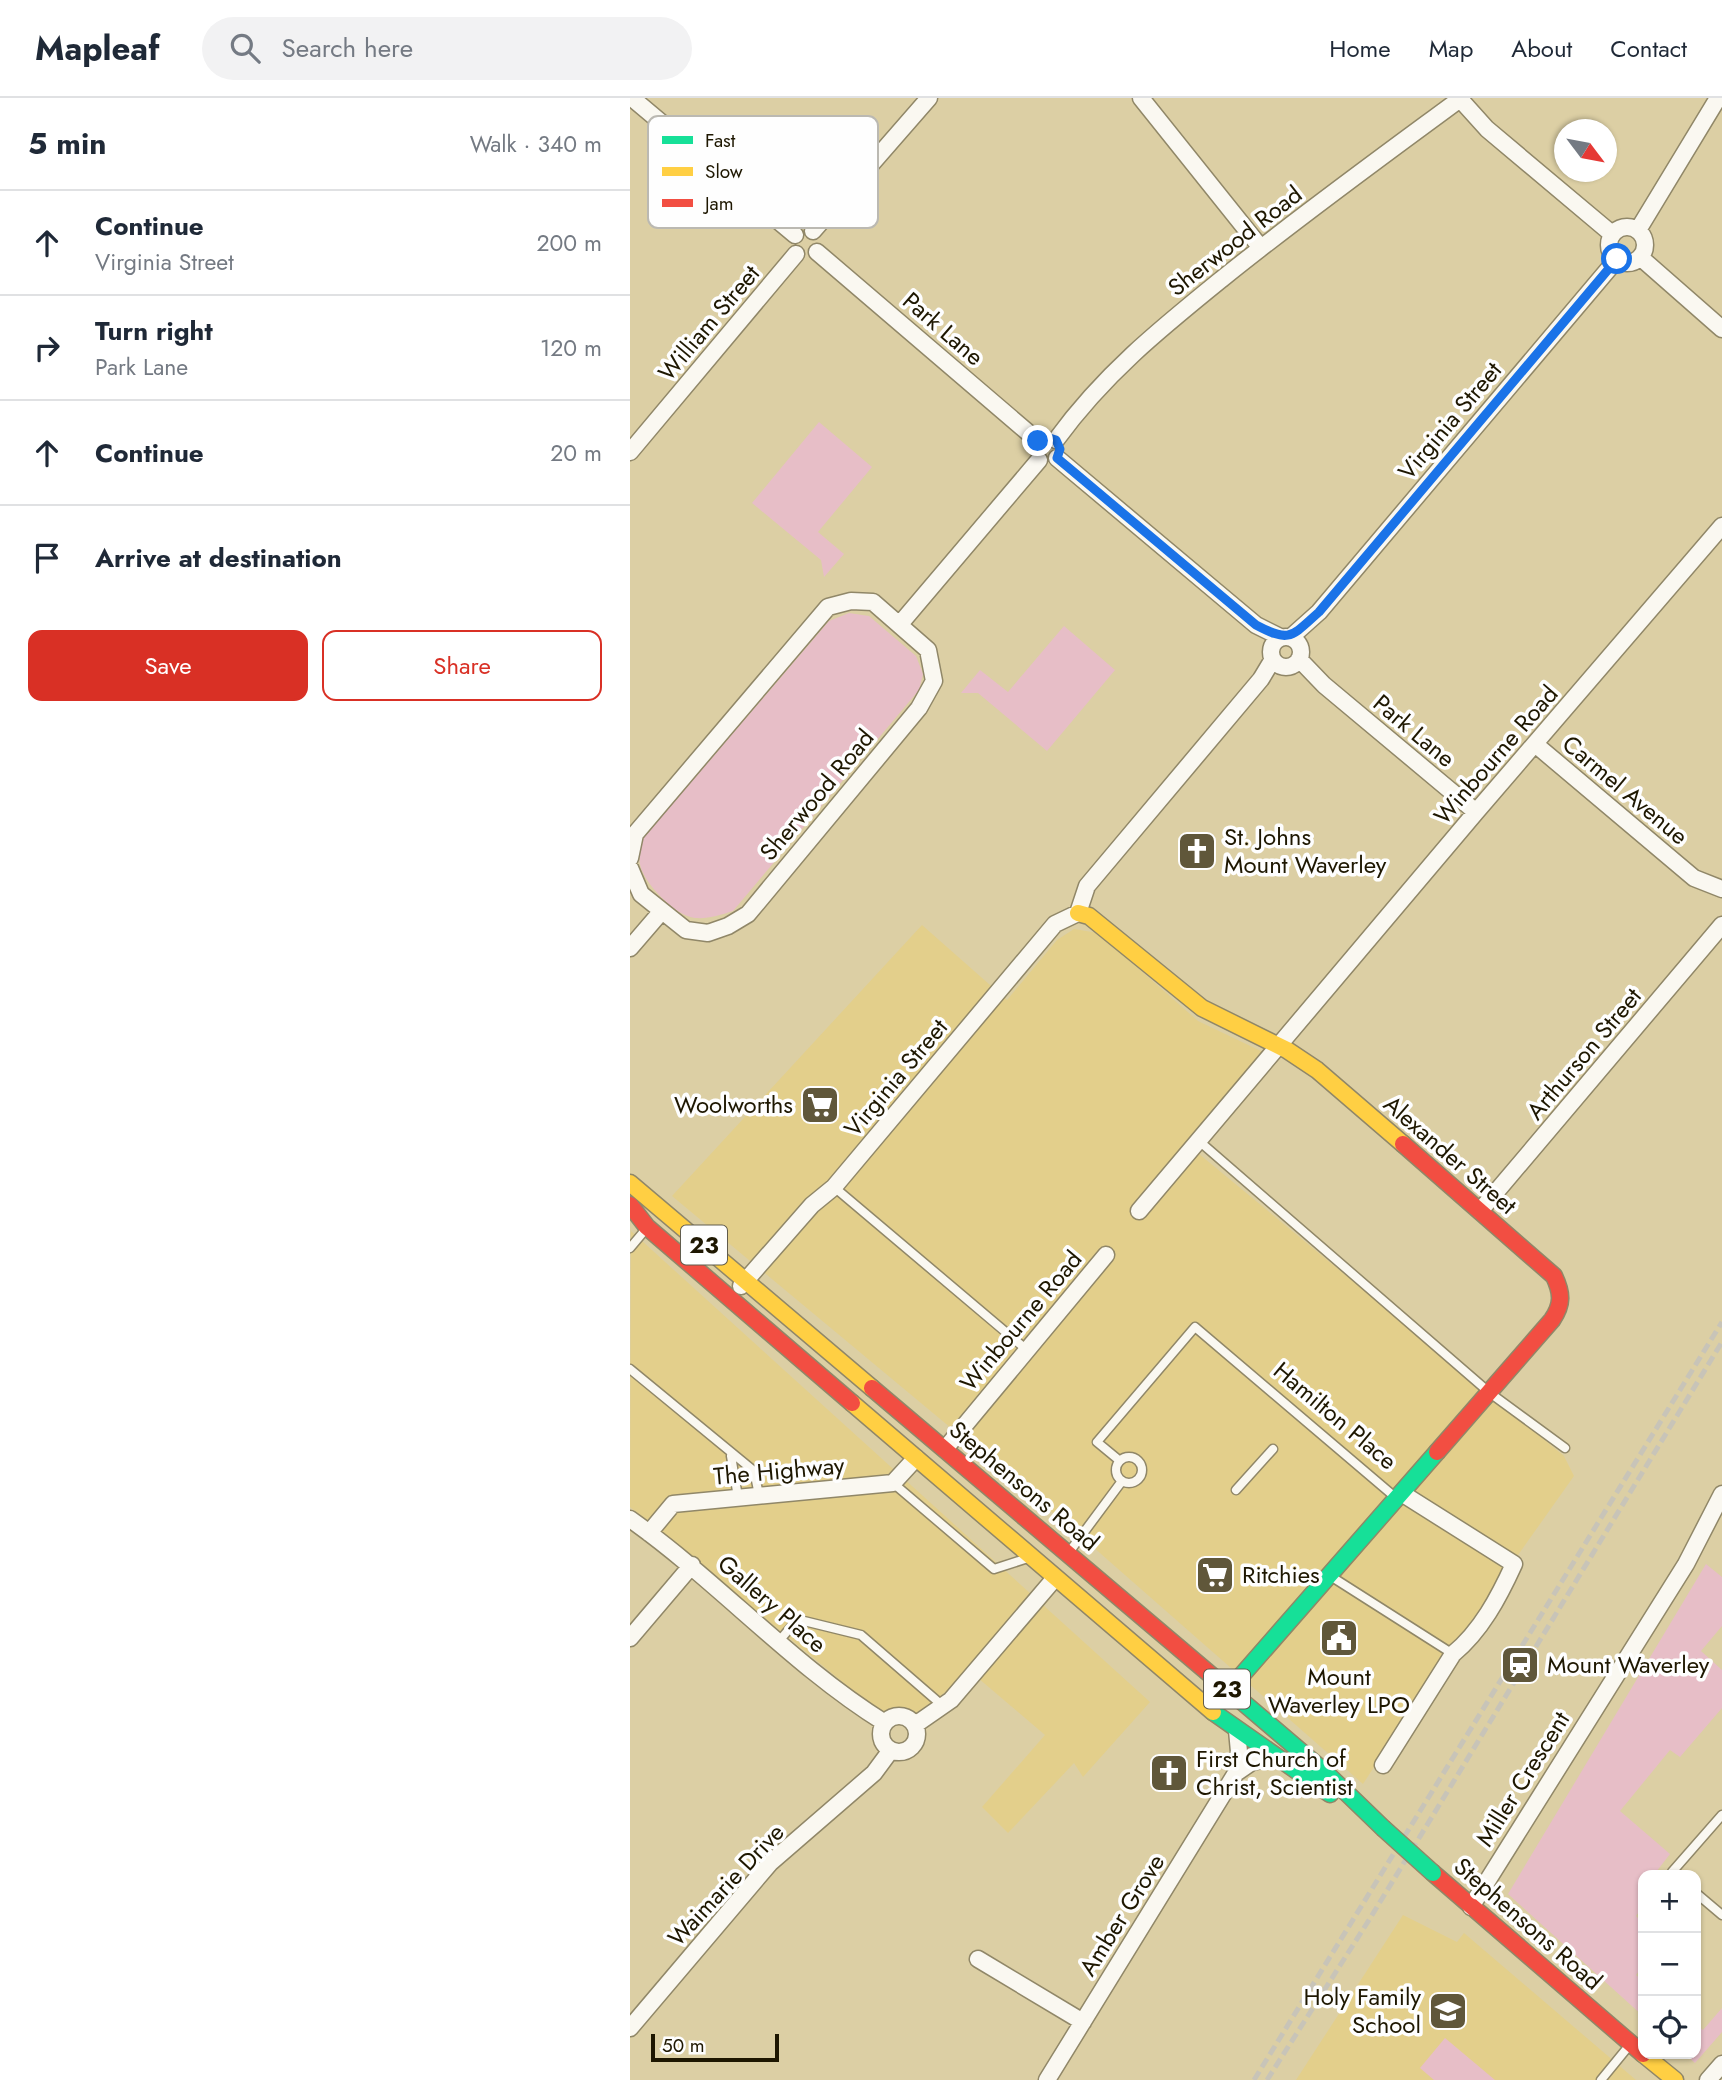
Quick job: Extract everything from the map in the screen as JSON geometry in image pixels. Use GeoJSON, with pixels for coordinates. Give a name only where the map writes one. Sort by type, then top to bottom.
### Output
{"type":"FeatureCollection","features":[{"type":"Feature","properties":{"kind":"main road","name":"Alexander Street"},"geometry":{"type":"LineString","coordinates":[[1083,915],[1202,1008],[1283,1047],[1317,1070],[1554,1276],[1562,1305],[1552,1320],[1400,1497]]}},
{"type":"Feature","properties":{"kind":"main road","name":"Stephensons Road"},"geometry":{"type":"LineString","coordinates":[[630,1183],[1326,1773],[1471,1907],[1638,2049]]}},
{"type":"Feature","properties":{"kind":"main road","name":"Stephensons Road"},"geometry":{"type":"LineString","coordinates":[[630,1205],[647,1227],[1055,1578],[1237,1730],[1383,1828]]}},
{"type":"Feature","properties":{"kind":"main road"},"geometry":{"type":"LineString","coordinates":[[647,1227],[662,1209]]}},
{"type":"Feature","properties":{"kind":"main road","name":"Hamilton Place"},"geometry":{"type":"LineString","coordinates":[[1228,1690],[1400,1497]]}},
{"type":"Feature","properties":{"kind":"main road"},"geometry":{"type":"LineString","coordinates":[[1055,1578],[1068,1553]]}},
{"type":"Feature","properties":{"kind":"main road","name":"Stephensons Road"},"geometry":{"type":"LineString","coordinates":[[1650,2059],[1675,2080]]}},
{"type":"Feature","properties":{"kind":"street"},"geometry":{"type":"LineString","coordinates":[[632,98],[653,116]]}},
{"type":"Feature","properties":{"kind":"street"},"geometry":{"type":"LineString","coordinates":[[878,156],[929,98]]}},
{"type":"Feature","properties":{"kind":"street"},"geometry":{"type":"LineString","coordinates":[[1141,98],[1261,248]]}},
{"type":"Feature","properties":{"kind":"street"},"geometry":{"type":"LineString","coordinates":[[1459,98],[1487,130],[1612,234]]}},
{"type":"Feature","properties":{"kind":"street","name":"Sherwood Road"},"geometry":{"type":"LineString","coordinates":[[1056,440],[1111,373],[1135,349],[1261,248],[1459,98]]}},
{"type":"Feature","properties":{"kind":"street"},"geometry":{"type":"LineString","coordinates":[[1638,230],[1718,98]]}},
{"type":"Feature","properties":{"kind":"street"},"geometry":{"type":"LineString","coordinates":[[1625,226],[1638,230],[1645,243],[1640,257],[1629,263],[1617,259],[1609,248],[1612,234],[1625,226]]}},
{"type":"Feature","properties":{"kind":"street"},"geometry":{"type":"LineString","coordinates":[[786,228],[794,235]]}},
{"type":"Feature","properties":{"kind":"street"},"geometry":{"type":"LineString","coordinates":[[803,230],[813,231],[820,242],[817,252],[809,258],[796,254],[791,246],[794,235],[803,230]]}},
{"type":"Feature","properties":{"kind":"street","name":"Park Lane"},"geometry":{"type":"LineString","coordinates":[[817,252],[1038,441]]}},
{"type":"Feature","properties":{"kind":"street","name":"William Street"},"geometry":{"type":"LineString","coordinates":[[630,452],[796,254]]}},
{"type":"Feature","properties":{"kind":"street"},"geometry":{"type":"LineString","coordinates":[[1640,257],[1722,328]]}},
{"type":"Feature","properties":{"kind":"street","name":"Virginia Street"},"geometry":{"type":"LineString","coordinates":[[731,1297],[812,1205],[834,1187],[1055,924],[1083,915],[1087,886],[1617,259]]}},
{"type":"Feature","properties":{"kind":"street"},"geometry":{"type":"LineString","coordinates":[[1046,437],[1056,440],[1060,449],[1057,458],[1048,463],[1039,460],[1034,451],[1038,441],[1046,437]]}},
{"type":"Feature","properties":{"kind":"street","name":"Park Lane"},"geometry":{"type":"LineString","coordinates":[[1057,458],[1476,811]]}},
{"type":"Feature","properties":{"kind":"street"},"geometry":{"type":"LineString","coordinates":[[900,624],[1039,460]]}},
{"type":"Feature","properties":{"kind":"street","name":"Winbourne Road"},"geometry":{"type":"LineString","coordinates":[[1139,1211],[1283,1047],[1305,1015],[1476,811],[1722,526]]}},
{"type":"Feature","properties":{"kind":"street","name":"Sherwood Road"},"geometry":{"type":"LineString","coordinates":[[630,858],[635,834],[828,607],[851,601],[873,602],[928,650],[934,681],[919,708],[748,914],[728,926],[708,933],[686,930],[642,894],[630,868]]}},
{"type":"Feature","properties":{"kind":"street","name":"Carmel Avenue"},"geometry":{"type":"LineString","coordinates":[[1535,744],[1694,878],[1722,889]]}},
{"type":"Feature","properties":{"kind":"street"},"geometry":{"type":"LineString","coordinates":[[630,948],[661,912]]}},
{"type":"Feature","properties":{"kind":"street","name":"Arthurson Street"},"geometry":{"type":"LineString","coordinates":[[1480,1211],[1722,925]]}},
{"type":"Feature","properties":{"kind":"street","name":"Winbourne Road"},"geometry":{"type":"LineString","coordinates":[[945,1449],[1106,1255]]}},
{"type":"Feature","properties":{"kind":"street"},"geometry":{"type":"LineString","coordinates":[[893,1483],[916,1458]]}},
{"type":"Feature","properties":{"kind":"street","name":"The Highway"},"geometry":{"type":"LineString","coordinates":[[649,1533],[673,1503],[893,1483]]}},
{"type":"Feature","properties":{"kind":"street","name":"Miller Crescent"},"geometry":{"type":"LineString","coordinates":[[1471,1907],[1686,1564],[1722,1494]]}},
{"type":"Feature","properties":{"kind":"street","name":"Hamilton Place"},"geometry":{"type":"LineString","coordinates":[[1383,1765],[1453,1654],[1469,1641],[1502,1590],[1514,1564],[1400,1497]]}},
{"type":"Feature","properties":{"kind":"street","name":"Gallery Place"},"geometry":{"type":"LineString","coordinates":[[630,1519],[692,1565],[850,1702],[885,1723]]}},
{"type":"Feature","properties":{"kind":"street"},"geometry":{"type":"LineString","coordinates":[[630,1638],[692,1565]]}},
{"type":"Feature","properties":{"kind":"street"},"geometry":{"type":"LineString","coordinates":[[915,1725],[943,1706],[1055,1578]]}},
{"type":"Feature","properties":{"kind":"street"},"geometry":{"type":"LineString","coordinates":[[901,1716],[915,1725],[917,1737],[913,1745],[902,1751],[891,1749],[883,1740],[885,1723],[901,1716]]}},
{"type":"Feature","properties":{"kind":"street","name":"Amber Grove"},"geometry":{"type":"LineString","coordinates":[[1046,2080],[1236,1773],[1239,1752],[1237,1730]]}},
{"type":"Feature","properties":{"kind":"street","name":"Waimarie Drive"},"geometry":{"type":"LineString","coordinates":[[630,2028],[770,1863],[874,1773],[891,1749]]}},
{"type":"Feature","properties":{"kind":"street"},"geometry":{"type":"LineString","coordinates":[[1236,1773],[1252,1762],[1275,1757]]}},
{"type":"Feature","properties":{"kind":"street"},"geometry":{"type":"LineString","coordinates":[[978,1959],[1083,2022]]}},
{"type":"Feature","properties":{"kind":"street"},"geometry":{"type":"LineString","coordinates":[[1708,2080],[1722,2064]]}},
{"type":"Feature","properties":{"kind":"lane"},"geometry":{"type":"LineString","coordinates":[[1199,1141],[1490,1393],[1565,1448]]}},
{"type":"Feature","properties":{"kind":"lane"},"geometry":{"type":"LineString","coordinates":[[834,1187],[1027,1350]]}},
{"type":"Feature","properties":{"kind":"lane"},"geometry":{"type":"LineString","coordinates":[[630,1248],[647,1227]]}},
{"type":"Feature","properties":{"kind":"lane","name":"Hamilton Place"},"geometry":{"type":"LineString","coordinates":[[1120,1461],[1097,1442],[1195,1327],[1400,1497]]}},
{"type":"Feature","properties":{"kind":"lane"},"geometry":{"type":"LineString","coordinates":[[630,1369],[754,1472],[759,1495]]}},
{"type":"Feature","properties":{"kind":"lane"},"geometry":{"type":"LineString","coordinates":[[1236,1490],[1273,1449]]}},
{"type":"Feature","properties":{"kind":"lane"},"geometry":{"type":"LineString","coordinates":[[731,1455],[738,1497]]}},
{"type":"Feature","properties":{"kind":"lane"},"geometry":{"type":"LineString","coordinates":[[1068,1553],[1122,1481],[1137,1480],[1142,1467],[1133,1457],[1120,1461],[1116,1469],[1122,1481]]}},
{"type":"Feature","properties":{"kind":"lane"},"geometry":{"type":"LineString","coordinates":[[893,1483],[994,1569],[1031,1557]]}},
{"type":"Feature","properties":{"kind":"lane"},"geometry":{"type":"LineString","coordinates":[[1331,1576],[1453,1654]]}},
{"type":"Feature","properties":{"kind":"lane"},"geometry":{"type":"LineString","coordinates":[[779,1641],[791,1627],[804,1621],[861,1635],[943,1706]]}},
{"type":"Feature","properties":{"kind":"lane"},"geometry":{"type":"LineString","coordinates":[[1674,1870],[1722,1815]]}},
{"type":"Feature","properties":{"kind":"lane"},"geometry":{"type":"LineString","coordinates":[[1701,1896],[1722,1915]]}},
{"type":"Feature","properties":{"kind":"lane"},"geometry":{"type":"LineString","coordinates":[[1601,2080],[1638,2051]]}},
{"type":"Feature","properties":{"kind":"shaded area"},"geometry":{"type":"Polygon","coordinates":[[[819,422],[872,467],[818,532],[844,554],[824,577],[821,560],[752,503],[819,422]]]}},
{"type":"Feature","properties":{"kind":"shaded area"},"geometry":{"type":"Polygon","coordinates":[[[849,613],[869,616],[916,656],[923,674],[919,690],[733,911],[700,918],[679,912],[663,899],[644,875],[640,862],[641,841],[829,621],[849,613]]]}},
{"type":"Feature","properties":{"kind":"shaded area"},"geometry":{"type":"Polygon","coordinates":[[[1064,626],[1115,670],[1047,751],[978,693],[961,693],[980,670],[1008,692],[1064,626]]]}},
{"type":"Feature","properties":{"kind":"shaded area"},"geometry":{"type":"Polygon","coordinates":[[[922,925],[1007,1000],[1057,940],[1074,929],[1098,933],[1198,1021],[1265,1053],[1187,1144],[1564,1456],[1574,1476],[1445,1658],[1363,1784],[1076,1532],[672,1196],[922,925]]]}},
{"type":"Feature","properties":{"kind":"shaded area"},"geometry":{"type":"Polygon","coordinates":[[[631,1231],[1150,1702],[1083,1777],[1074,1763],[1008,1833],[982,1807],[1045,1735],[971,1672],[917,1714],[898,1707],[885,1713],[862,1698],[630,1507],[631,1231]]]}},
{"type":"Feature","properties":{"kind":"shaded area"},"geometry":{"type":"Polygon","coordinates":[[[1706,1564],[1722,1577],[1722,1626],[1701,1651],[1722,1670],[1722,1708],[1680,1757],[1670,1750],[1620,1811],[1670,1854],[1658,1870],[1638,1870],[1638,2011],[1508,1894],[1706,1564]]]}},
{"type":"Feature","properties":{"kind":"shaded area","name":"Holy Family School"},"geometry":{"type":"Polygon","coordinates":[[[1403,1915],[1457,1942],[1464,1933],[1636,2080],[1296,2080],[1403,1915]]]}},
{"type":"Feature","properties":{"kind":"shaded area"},"geometry":{"type":"Polygon","coordinates":[[[1722,2008],[1722,2032],[1701,2056],[1701,2028],[1703,2030],[1722,2008]]]}},
{"type":"Feature","properties":{"kind":"shaded area"},"geometry":{"type":"Polygon","coordinates":[[[1445,2038],[1495,2080],[1434,2080],[1420,2068],[1445,2038]]]}},
{"type":"Feature","properties":{"kind":"railway"},"geometry":{"type":"LineString","coordinates":[[1254,2080],[1722,1322]]}},
{"type":"Feature","properties":{"kind":"railway"},"geometry":{"type":"LineString","coordinates":[[1267,2080],[1369,1920],[1722,1342]]}},
{"type":"Feature","properties":{"kind":"traffic: fast"},"geometry":{"type":"LineString","coordinates":[[1228,1691],[1437,1452]]}},
{"type":"Feature","properties":{"kind":"traffic: fast"},"geometry":{"type":"LineString","coordinates":[[1218,1681],[1326,1773],[1383,1828]]}},
{"type":"Feature","properties":{"kind":"traffic: fast"},"geometry":{"type":"LineString","coordinates":[[1213,1712],[1330,1794]]}},
{"type":"Feature","properties":{"kind":"traffic: fast"},"geometry":{"type":"LineString","coordinates":[[1383,1828],[1433,1873]]}},
{"type":"Feature","properties":{"kind":"traffic: slow"},"geometry":{"type":"LineString","coordinates":[[1078,913],[1089,916],[1202,1008],[1287,1050],[1317,1070],[1403,1144]]}},
{"type":"Feature","properties":{"kind":"traffic: slow"},"geometry":{"type":"LineString","coordinates":[[630,1183],[872,1388]]}},
{"type":"Feature","properties":{"kind":"traffic: slow"},"geometry":{"type":"LineString","coordinates":[[852,1403],[1213,1712]]}},
{"type":"Feature","properties":{"kind":"traffic: slow"},"geometry":{"type":"LineString","coordinates":[[1649,2059],[1675,2080]]}},
{"type":"Feature","properties":{"kind":"traffic: jam"},"geometry":{"type":"LineString","coordinates":[[1403,1144],[1554,1276],[1560,1293],[1560,1304],[1552,1320],[1437,1452]]}},
{"type":"Feature","properties":{"kind":"traffic: jam"},"geometry":{"type":"LineString","coordinates":[[630,1205],[647,1227],[852,1403]]}},
{"type":"Feature","properties":{"kind":"traffic: jam"},"geometry":{"type":"LineString","coordinates":[[872,1388],[1218,1681]]}},
{"type":"Feature","properties":{"kind":"traffic: jam"},"geometry":{"type":"LineString","coordinates":[[1433,1873],[1638,2050]]}},
{"type":"Feature","properties":{"kind":"place","name":"St. Johns Mount Waverley"},"geometry":{"type":"Point","coordinates":[1197,851]}},
{"type":"Feature","properties":{"kind":"place","name":"Woolworths"},"geometry":{"type":"Point","coordinates":[820,1105]}},
{"type":"Feature","properties":{"kind":"place","name":"Ritchies"},"geometry":{"type":"Point","coordinates":[1215,1575]}},
{"type":"Feature","properties":{"kind":"place","name":"Mount Waverley LPO"},"geometry":{"type":"Point","coordinates":[1339,1638]}},
{"type":"Feature","properties":{"kind":"place","name":"Mount Waverley"},"geometry":{"type":"Point","coordinates":[1520,1665]}},
{"type":"Feature","properties":{"kind":"place","name":"First Church of Christ, Scientist"},"geometry":{"type":"Point","coordinates":[1169,1773]}},
{"type":"Feature","properties":{"kind":"place","name":"Holy Family School"},"geometry":{"type":"Point","coordinates":[1448,2011]}},
{"type":"Feature","properties":{"kind":"route"},"geometry":{"type":"LineString","coordinates":[[1038,441],[1046,437],[1056,440],[1060,449],[1057,458],[1256,625],[1280,637],[1291,637],[1319,612],[1617,259]]}}]}
